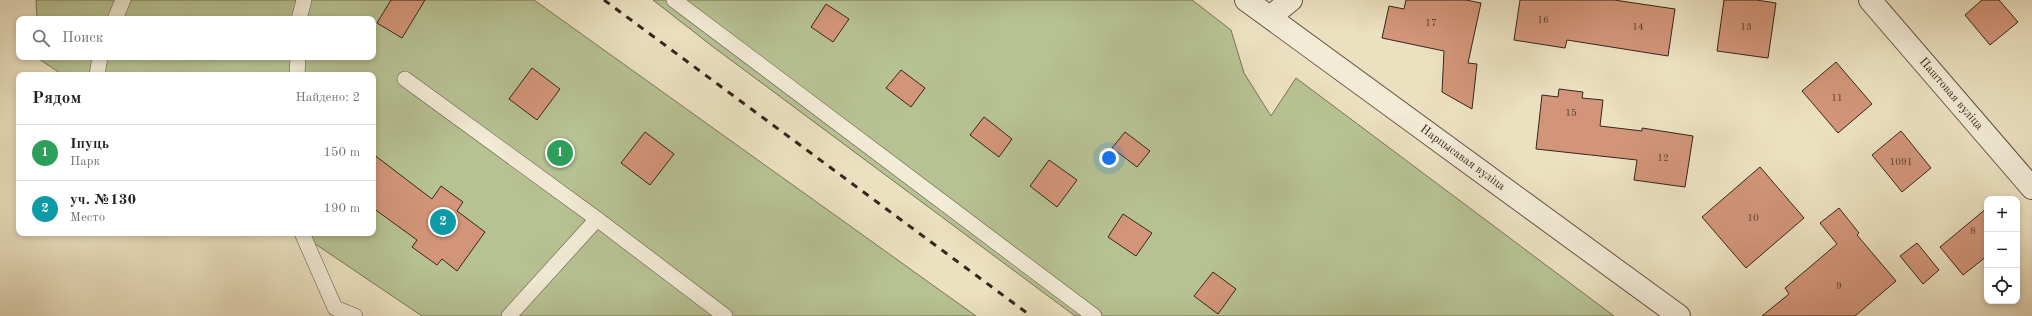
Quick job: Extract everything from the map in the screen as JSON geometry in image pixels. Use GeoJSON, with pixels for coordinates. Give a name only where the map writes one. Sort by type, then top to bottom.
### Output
{"type":"FeatureCollection","features":[{"type":"Feature","properties":{"kind":"street","name":"Нарцысавая вуліца"},"geometry":{"type":"LineString","coordinates":[[1246,0],[1679,316]]}},
{"type":"Feature","properties":{"kind":"street"},"geometry":{"type":"LineString","coordinates":[[1270,17],[1291,0]]}},
{"type":"Feature","properties":{"kind":"street","name":"Паштовая вуліца"},"geometry":{"type":"LineString","coordinates":[[1870,0],[2032,188]]}},
{"type":"Feature","properties":{"kind":"lane"},"geometry":{"type":"LineString","coordinates":[[116,16],[123,0]]}},
{"type":"Feature","properties":{"kind":"lane"},"geometry":{"type":"LineString","coordinates":[[300,16],[304,0]]}},
{"type":"Feature","properties":{"kind":"lane"},"geometry":{"type":"LineString","coordinates":[[674,0],[1094,316]]}},
{"type":"Feature","properties":{"kind":"lane"},"geometry":{"type":"LineString","coordinates":[[98,72],[100,60]]}},
{"type":"Feature","properties":{"kind":"lane"},"geometry":{"type":"LineString","coordinates":[[297,72],[298,60]]}},
{"type":"Feature","properties":{"kind":"lane"},"geometry":{"type":"LineString","coordinates":[[405,79],[597,219],[725,316]]}},
{"type":"Feature","properties":{"kind":"lane"},"geometry":{"type":"LineString","coordinates":[[509,316],[597,219]]}},
{"type":"Feature","properties":{"kind":"lane"},"geometry":{"type":"LineString","coordinates":[[303,236],[335,308],[355,316]]}},
{"type":"Feature","properties":{"kind":"green space"},"geometry":{"type":"Polygon","coordinates":[[[36,0],[534,0],[976,316],[422,316],[303,236],[376,236],[376,72],[58,72],[40,60],[376,60],[376,16],[37,16],[36,0]]]}},
{"type":"Feature","properties":{"kind":"green space"},"geometry":{"type":"Polygon","coordinates":[[[653,0],[1192,0],[1231,30],[1244,73],[1271,116],[1296,78],[1614,316],[1075,316],[712,46],[653,0]]]}},
{"type":"Feature","properties":{"kind":"building"},"geometry":{"type":"Polygon","coordinates":[[[391,0],[425,0],[402,38],[377,23],[391,0]]]}},
{"type":"Feature","properties":{"kind":"building"},"geometry":{"type":"Polygon","coordinates":[[[1406,0],[1466,0],[1481,3],[1468,63],[1477,64],[1472,109],[1442,92],[1444,51],[1382,38],[1389,6],[1404,9],[1406,0]]]}},
{"type":"Feature","properties":{"kind":"building"},"geometry":{"type":"Polygon","coordinates":[[[1520,0],[1614,0],[1675,9],[1668,56],[1567,40],[1565,48],[1514,40],[1520,0]]]}},
{"type":"Feature","properties":{"kind":"building"},"geometry":{"type":"Polygon","coordinates":[[[1724,0],[1756,0],[1776,3],[1768,58],[1717,51],[1724,0]]]}},
{"type":"Feature","properties":{"kind":"building"},"geometry":{"type":"Polygon","coordinates":[[[1982,0],[1999,0],[2018,22],[1990,45],[1965,15],[1982,0]]]}},
{"type":"Feature","properties":{"kind":"building"},"geometry":{"type":"Polygon","coordinates":[[[826,4],[849,19],[833,42],[811,27],[826,4]]]}},
{"type":"Feature","properties":{"kind":"building"},"geometry":{"type":"Polygon","coordinates":[[[1836,62],[1872,104],[1838,133],[1802,91],[1836,62]]]}},
{"type":"Feature","properties":{"kind":"building"},"geometry":{"type":"Polygon","coordinates":[[[532,68],[560,89],[537,120],[509,99],[532,68]]]}},
{"type":"Feature","properties":{"kind":"building"},"geometry":{"type":"Polygon","coordinates":[[[901,70],[925,88],[911,107],[886,88],[901,70]]]}},
{"type":"Feature","properties":{"kind":"building"},"geometry":{"type":"Polygon","coordinates":[[[1559,89],[1583,92],[1582,98],[1603,100],[1600,126],[1642,131],[1642,128],[1693,136],[1685,187],[1634,180],[1637,160],[1536,149],[1542,95],[1558,97],[1559,89]]]}},
{"type":"Feature","properties":{"kind":"building"},"geometry":{"type":"Polygon","coordinates":[[[984,117],[1012,139],[999,157],[970,135],[984,117]]]}},
{"type":"Feature","properties":{"kind":"building"},"geometry":{"type":"Polygon","coordinates":[[[1901,131],[1931,168],[1902,192],[1872,155],[1901,131]]]}},
{"type":"Feature","properties":{"kind":"building"},"geometry":{"type":"Polygon","coordinates":[[[645,132],[674,154],[650,185],[621,163],[645,132]]]}},
{"type":"Feature","properties":{"kind":"building"},"geometry":{"type":"Polygon","coordinates":[[[1125,132],[1150,151],[1137,167],[1112,148],[1125,132]]]}},
{"type":"Feature","properties":{"kind":"building"},"geometry":{"type":"Polygon","coordinates":[[[376,156],[432,199],[441,186],[463,202],[457,211],[485,232],[457,271],[442,259],[437,265],[412,247],[417,240],[376,210],[376,156]]]}},
{"type":"Feature","properties":{"kind":"building"},"geometry":{"type":"Polygon","coordinates":[[[1049,160],[1077,180],[1057,207],[1030,186],[1049,160]]]}},
{"type":"Feature","properties":{"kind":"building"},"geometry":{"type":"Polygon","coordinates":[[[1760,167],[1804,218],[1746,268],[1702,217],[1760,167]]]}},
{"type":"Feature","properties":{"kind":"building"},"geometry":{"type":"Polygon","coordinates":[[[1839,208],[1859,233],[1857,235],[1896,281],[1855,316],[1762,316],[1789,294],[1785,288],[1837,244],[1820,223],[1839,208]]]}},
{"type":"Feature","properties":{"kind":"building"},"geometry":{"type":"Polygon","coordinates":[[[1984,210],[1984,258],[1963,275],[1940,247],[1984,210]]]}},
{"type":"Feature","properties":{"kind":"building"},"geometry":{"type":"Polygon","coordinates":[[[1123,214],[1152,233],[1136,256],[1108,237],[1123,214]]]}},
{"type":"Feature","properties":{"kind":"building"},"geometry":{"type":"Polygon","coordinates":[[[1917,243],[1939,270],[1923,284],[1900,256],[1917,243]]]}},
{"type":"Feature","properties":{"kind":"building"},"geometry":{"type":"Polygon","coordinates":[[[1213,272],[1236,289],[1218,314],[1194,296],[1213,272]]]}},
{"type":"Feature","properties":{"kind":"railway"},"geometry":{"type":"LineString","coordinates":[[604,0],[1031,316]]}},
{"type":"Feature","properties":{"kind":"place","name":"Іпуць"},"geometry":{"type":"Point","coordinates":[560,153]}},
{"type":"Feature","properties":{"kind":"place","name":"уч. №130"},"geometry":{"type":"Point","coordinates":[443,222]}}]}
